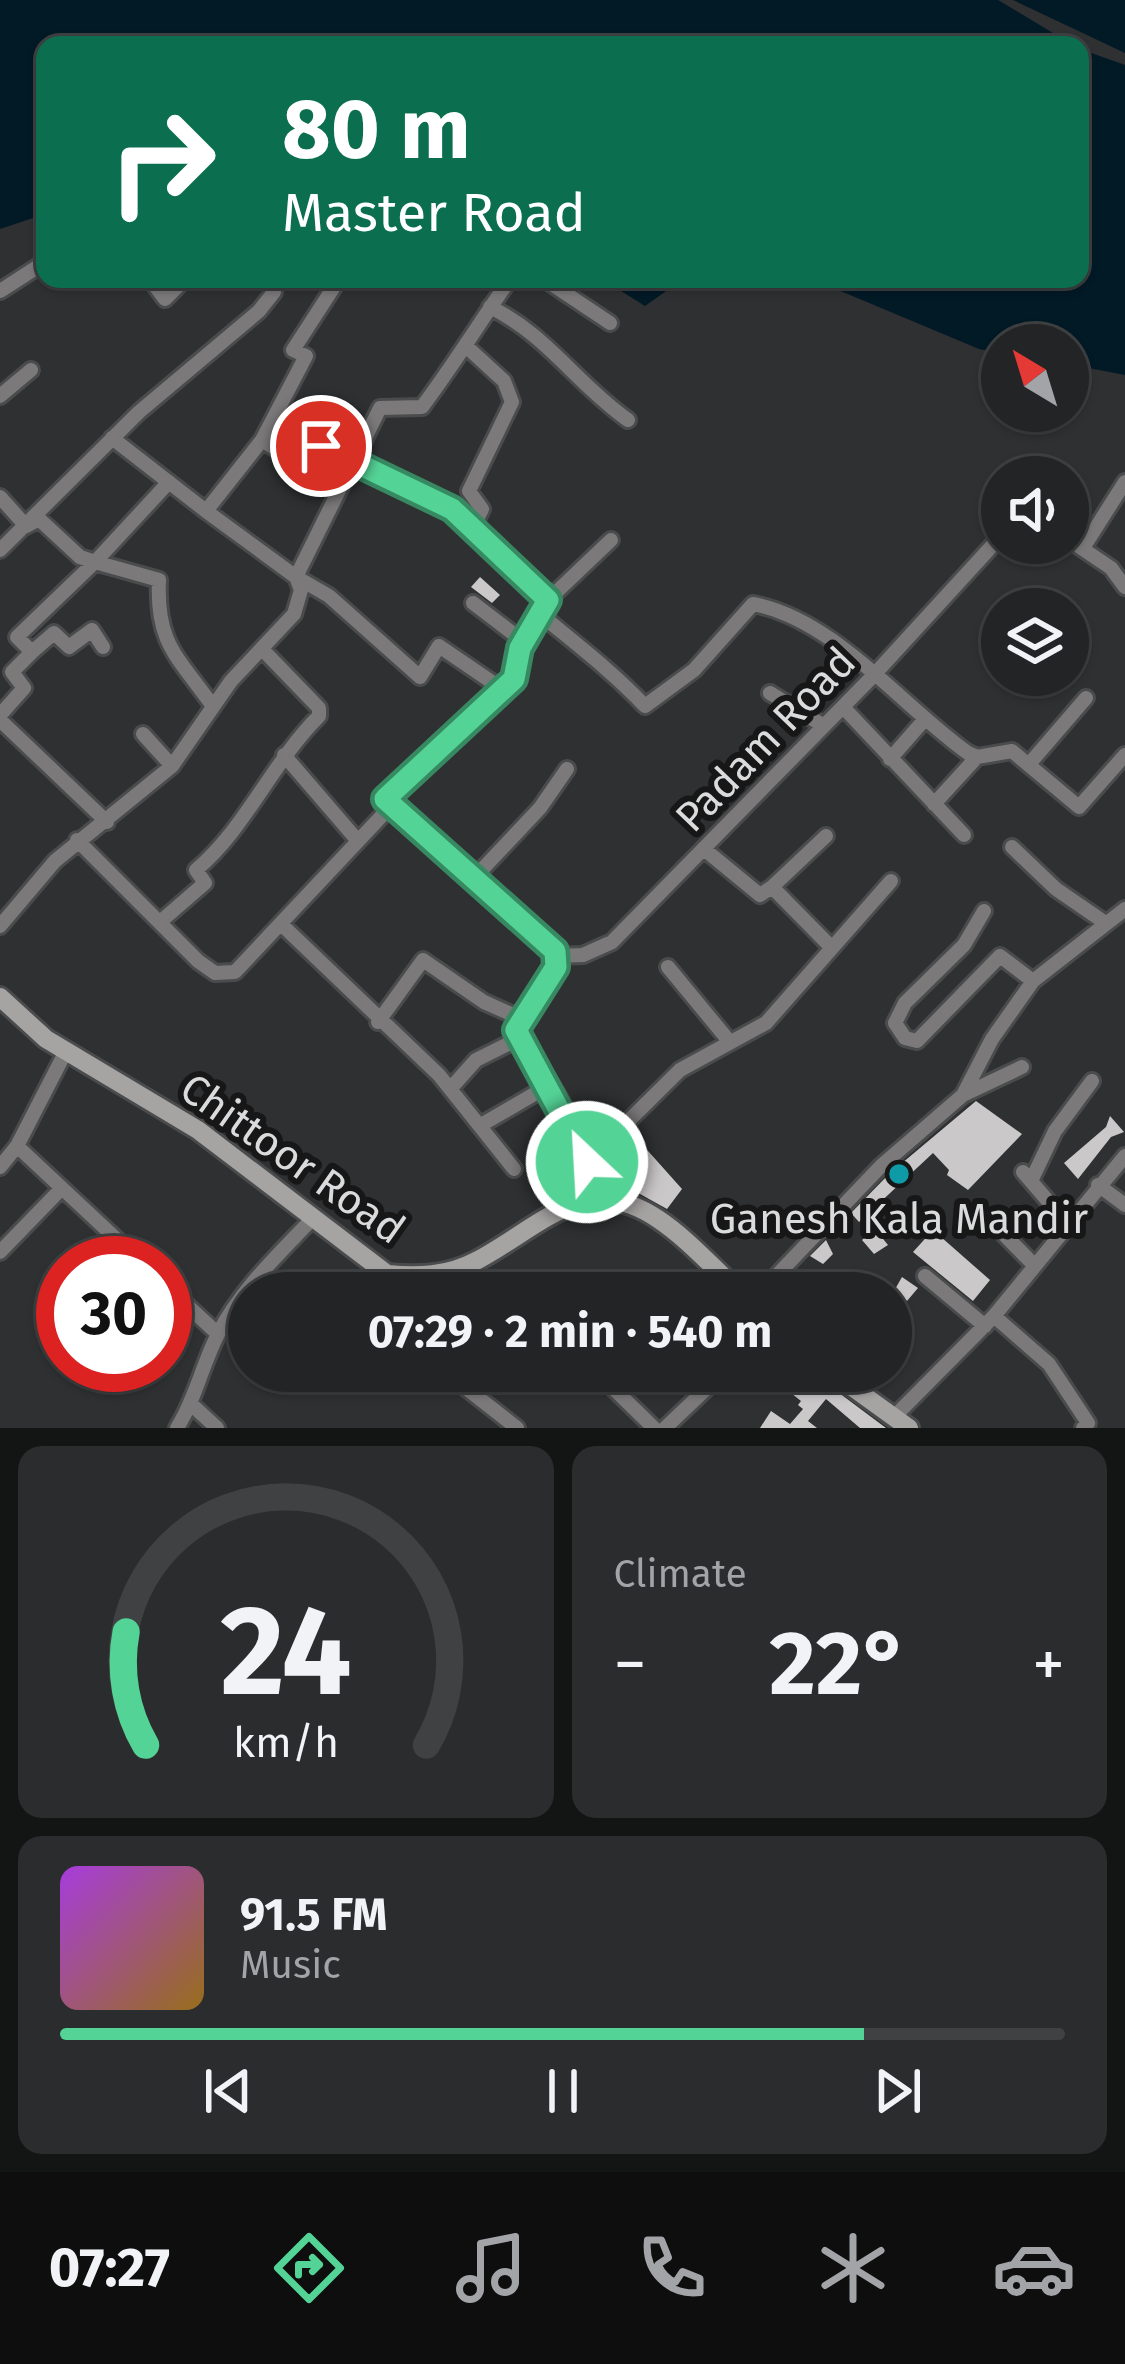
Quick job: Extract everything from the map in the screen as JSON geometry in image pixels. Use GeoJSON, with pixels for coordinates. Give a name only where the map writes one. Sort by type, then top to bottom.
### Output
{"type":"FeatureCollection","features":[{"type":"Feature","properties":{"kind":"main road","name":"Chittoor Road"},"geometry":{"type":"LineString","coordinates":[[0,997],[66,1051],[198,1130],[387,1274],[425,1277],[473,1263],[575,1199]]}},
{"type":"Feature","properties":{"kind":"main road"},"geometry":{"type":"LineString","coordinates":[[575,1199],[614,1202],[656,1217],[718,1272]]}},
{"type":"Feature","properties":{"kind":"main road"},"geometry":{"type":"LineString","coordinates":[[860,1392],[902,1422]]}},
{"type":"Feature","properties":{"kind":"street"},"geometry":{"type":"LineString","coordinates":[[0,291],[36,268]]}},
{"type":"Feature","properties":{"kind":"street"},"geometry":{"type":"LineString","coordinates":[[206,511],[262,440],[306,356],[293,350],[333,288]]}},
{"type":"Feature","properties":{"kind":"street"},"geometry":{"type":"LineString","coordinates":[[296,578],[380,408],[422,407],[468,348],[504,288]]}},
{"type":"Feature","properties":{"kind":"street"},"geometry":{"type":"LineString","coordinates":[[558,288],[610,323]]}},
{"type":"Feature","properties":{"kind":"street"},"geometry":{"type":"LineString","coordinates":[[0,550],[112,438],[274,292]]}},
{"type":"Feature","properties":{"kind":"street"},"geometry":{"type":"LineString","coordinates":[[490,307],[534,330],[585,390],[628,421]]}},
{"type":"Feature","properties":{"kind":"street"},"geometry":{"type":"LineString","coordinates":[[468,348],[504,381],[512,403],[469,491],[482,509],[473,532],[600,668],[615,674],[645,706],[694,670],[752,604],[781,609],[823,634],[977,757]]}},
{"type":"Feature","properties":{"kind":"street"},"geometry":{"type":"LineString","coordinates":[[0,396],[31,370]]}},
{"type":"Feature","properties":{"kind":"street"},"geometry":{"type":"LineString","coordinates":[[112,438],[296,578],[329,596],[420,676],[439,646],[502,689]]}},
{"type":"Feature","properties":{"kind":"street"},"geometry":{"type":"LineString","coordinates":[[262,440],[287,456],[321,446],[428,494],[474,525]]}},
{"type":"Feature","properties":{"kind":"street"},"geometry":{"type":"LineString","coordinates":[[32,652],[16,637],[170,482]]}},
{"type":"Feature","properties":{"kind":"street"},"geometry":{"type":"LineString","coordinates":[[1089,539],[1125,482]]}},
{"type":"Feature","properties":{"kind":"street"},"geometry":{"type":"LineString","coordinates":[[0,497],[26,526]]}},
{"type":"Feature","properties":{"kind":"street"},"geometry":{"type":"LineString","coordinates":[[26,526],[39,519],[80,557],[159,580],[157,620],[166,643],[212,705]]}},
{"type":"Feature","properties":{"kind":"street"},"geometry":{"type":"LineString","coordinates":[[575,1199],[588,1180],[587,1162],[516,1030],[556,967],[556,956],[385,799],[514,679],[524,642],[544,607],[611,540]]}},
{"type":"Feature","properties":{"kind":"street"},"geometry":{"type":"LineString","coordinates":[[1089,552],[1111,568],[1125,587]]}},
{"type":"Feature","properties":{"kind":"street","name":"Padam Road"},"geometry":{"type":"LineString","coordinates":[[556,956],[583,955],[612,942],[981,559]]}},
{"type":"Feature","properties":{"kind":"street"},"geometry":{"type":"LineString","coordinates":[[0,926],[77,840],[107,822],[172,766],[212,705],[294,614],[302,590],[296,578]]}},
{"type":"Feature","properties":{"kind":"street"},"geometry":{"type":"LineString","coordinates":[[473,603],[524,642]]}},
{"type":"Feature","properties":{"kind":"street"},"geometry":{"type":"LineString","coordinates":[[104,647],[92,630],[69,647],[54,633],[12,671],[24,688],[0,717],[107,822]]}},
{"type":"Feature","properties":{"kind":"street"},"geometry":{"type":"LineString","coordinates":[[160,922],[205,884],[196,870],[235,834],[241,814],[320,716],[319,708],[281,663],[262,650]]}},
{"type":"Feature","properties":{"kind":"street"},"geometry":{"type":"LineString","coordinates":[[770,693],[824,726]]}},
{"type":"Feature","properties":{"kind":"street"},"geometry":{"type":"LineString","coordinates":[[1030,763],[1086,698]]}},
{"type":"Feature","properties":{"kind":"street"},"geometry":{"type":"LineString","coordinates":[[843,706],[964,835]]}},
{"type":"Feature","properties":{"kind":"street"},"geometry":{"type":"LineString","coordinates":[[890,759],[925,719]]}},
{"type":"Feature","properties":{"kind":"street"},"geometry":{"type":"LineString","coordinates":[[142,734],[172,766]]}},
{"type":"Feature","properties":{"kind":"street"},"geometry":{"type":"LineString","coordinates":[[934,803],[977,757],[1012,752],[1079,807],[1125,755]]}},
{"type":"Feature","properties":{"kind":"street"},"geometry":{"type":"LineString","coordinates":[[284,755],[358,842]]}},
{"type":"Feature","properties":{"kind":"street"},"geometry":{"type":"LineString","coordinates":[[475,877],[540,808],[567,769]]}},
{"type":"Feature","properties":{"kind":"street"},"geometry":{"type":"LineString","coordinates":[[77,840],[214,973],[236,972],[392,805]]}},
{"type":"Feature","properties":{"kind":"street"},"geometry":{"type":"LineString","coordinates":[[704,849],[760,896],[826,836]]}},
{"type":"Feature","properties":{"kind":"street"},"geometry":{"type":"LineString","coordinates":[[1012,847],[1056,889],[1104,922]]}},
{"type":"Feature","properties":{"kind":"street"},"geometry":{"type":"LineString","coordinates":[[587,1162],[680,1070],[766,1023],[891,881]]}},
{"type":"Feature","properties":{"kind":"street"},"geometry":{"type":"LineString","coordinates":[[772,887],[832,948]]}},
{"type":"Feature","properties":{"kind":"street"},"geometry":{"type":"LineString","coordinates":[[963,1095],[992,1039],[1033,981],[1125,909]]}},
{"type":"Feature","properties":{"kind":"street"},"geometry":{"type":"LineString","coordinates":[[984,911],[964,945],[905,1004],[895,1023],[905,1037],[917,1041],[1000,956],[1033,981]]}},
{"type":"Feature","properties":{"kind":"street"},"geometry":{"type":"LineString","coordinates":[[280,924],[451,1088],[514,1168]]}},
{"type":"Feature","properties":{"kind":"street"},"geometry":{"type":"LineString","coordinates":[[378,1022],[423,960],[484,1002],[520,1018]]}},
{"type":"Feature","properties":{"kind":"street"},"geometry":{"type":"LineString","coordinates":[[668,967],[729,1041]]}},
{"type":"Feature","properties":{"kind":"street"},"geometry":{"type":"LineString","coordinates":[[451,1088],[476,1060],[520,1038]]}},
{"type":"Feature","properties":{"kind":"street"},"geometry":{"type":"LineString","coordinates":[[0,1167],[17,1146],[66,1051]]}},
{"type":"Feature","properties":{"kind":"street"},"geometry":{"type":"LineString","coordinates":[[780,1272],[881,1166],[963,1095],[1022,1067]]}},
{"type":"Feature","properties":{"kind":"street"},"geometry":{"type":"LineString","coordinates":[[1066,1222],[1027,1177],[1093,1081]]}},
{"type":"Feature","properties":{"kind":"street"},"geometry":{"type":"LineString","coordinates":[[482,1125],[548,1086]]}},
{"type":"Feature","properties":{"kind":"street"},"geometry":{"type":"LineString","coordinates":[[17,1146],[113,1236]]}},
{"type":"Feature","properties":{"kind":"street"},"geometry":{"type":"LineString","coordinates":[[902,1422],[1125,1156]]}},
{"type":"Feature","properties":{"kind":"street"},"geometry":{"type":"LineString","coordinates":[[1098,1185],[1125,1205]]}},
{"type":"Feature","properties":{"kind":"street"},"geometry":{"type":"LineString","coordinates":[[0,1252],[62,1188]]}},
{"type":"Feature","properties":{"kind":"street"},"geometry":{"type":"LineString","coordinates":[[986,1216],[1034,1265]]}},
{"type":"Feature","properties":{"kind":"street"},"geometry":{"type":"LineString","coordinates":[[177,1428],[191,1405],[218,1334],[250,1286],[313,1218]]}},
{"type":"Feature","properties":{"kind":"street"},"geometry":{"type":"LineString","coordinates":[[926,1276],[1049,1364],[1074,1395],[1088,1423],[1083,1428]]}},
{"type":"Feature","properties":{"kind":"street"},"geometry":{"type":"LineString","coordinates":[[192,1310],[218,1334]]}},
{"type":"Feature","properties":{"kind":"street"},"geometry":{"type":"LineString","coordinates":[[471,1392],[517,1428]]}},
{"type":"Feature","properties":{"kind":"street"},"geometry":{"type":"LineString","coordinates":[[617,1392],[655,1428]]}},
{"type":"Feature","properties":{"kind":"street"},"geometry":{"type":"LineString","coordinates":[[665,1428],[703,1392]]}},
{"type":"Feature","properties":{"kind":"street"},"geometry":{"type":"LineString","coordinates":[[191,1405],[217,1428]]}},
{"type":"Feature","properties":{"kind":"water"},"geometry":{"type":"Polygon","coordinates":[[[0,0],[998,0],[1058,36],[36,36],[36,217],[0,229],[0,0]]]}},
{"type":"Feature","properties":{"kind":"water"},"geometry":{"type":"Polygon","coordinates":[[[1013,0],[1125,0],[1125,53],[1013,0]]]}},
{"type":"Feature","properties":{"kind":"water"},"geometry":{"type":"Polygon","coordinates":[[[1089,52],[1125,65],[1125,375],[1089,368],[1089,324],[981,324],[981,349],[833,288],[1089,288],[1089,52]]]}},
{"type":"Feature","properties":{"kind":"water"},"geometry":{"type":"Polygon","coordinates":[[[616,288],[670,288],[645,306],[616,288]]]}},
{"type":"Feature","properties":{"kind":"building"},"geometry":{"type":"Polygon","coordinates":[[[480,577],[500,595],[492,603],[471,587],[480,577]]]}},
{"type":"Feature","properties":{"kind":"building"},"geometry":{"type":"Polygon","coordinates":[[[976,1101],[1022,1134],[968,1190],[947,1175],[949,1170],[933,1153],[859,1222],[851,1213],[889,1174],[976,1101]]]}},
{"type":"Feature","properties":{"kind":"building"},"geometry":{"type":"Polygon","coordinates":[[[1110,1116],[1124,1132],[1111,1137],[1078,1179],[1064,1163],[1106,1127],[1110,1116]]]}},
{"type":"Feature","properties":{"kind":"building"},"geometry":{"type":"Polygon","coordinates":[[[632,1133],[682,1189],[667,1209],[640,1194],[606,1160],[632,1133]]]}},
{"type":"Feature","properties":{"kind":"building"},"geometry":{"type":"Polygon","coordinates":[[[875,1229],[888,1245],[874,1254],[862,1240],[875,1229]]]}},
{"type":"Feature","properties":{"kind":"building"},"geometry":{"type":"Polygon","coordinates":[[[933,1230],[990,1280],[973,1301],[913,1252],[933,1230]]]}},
{"type":"Feature","properties":{"kind":"building"},"geometry":{"type":"Polygon","coordinates":[[[826,1240],[833,1254],[823,1264],[810,1256],[826,1240]]]}},
{"type":"Feature","properties":{"kind":"building"},"geometry":{"type":"Polygon","coordinates":[[[790,1392],[838,1392],[886,1428],[860,1428],[826,1399],[808,1421],[817,1428],[760,1428],[771,1411],[790,1424],[803,1409],[798,1405],[801,1401],[790,1392]]]}},
{"type":"Feature","properties":{"kind":"place","name":"Ganesh Kala Mandir"},"geometry":{"type":"Point","coordinates":[899,1174]}},
{"type":"Feature","properties":{"kind":"route"},"geometry":{"type":"LineString","coordinates":[[321,446],[452,509],[548,600],[520,648],[514,679],[385,799],[555,951],[556,967],[516,1030],[587,1162]]}}]}
